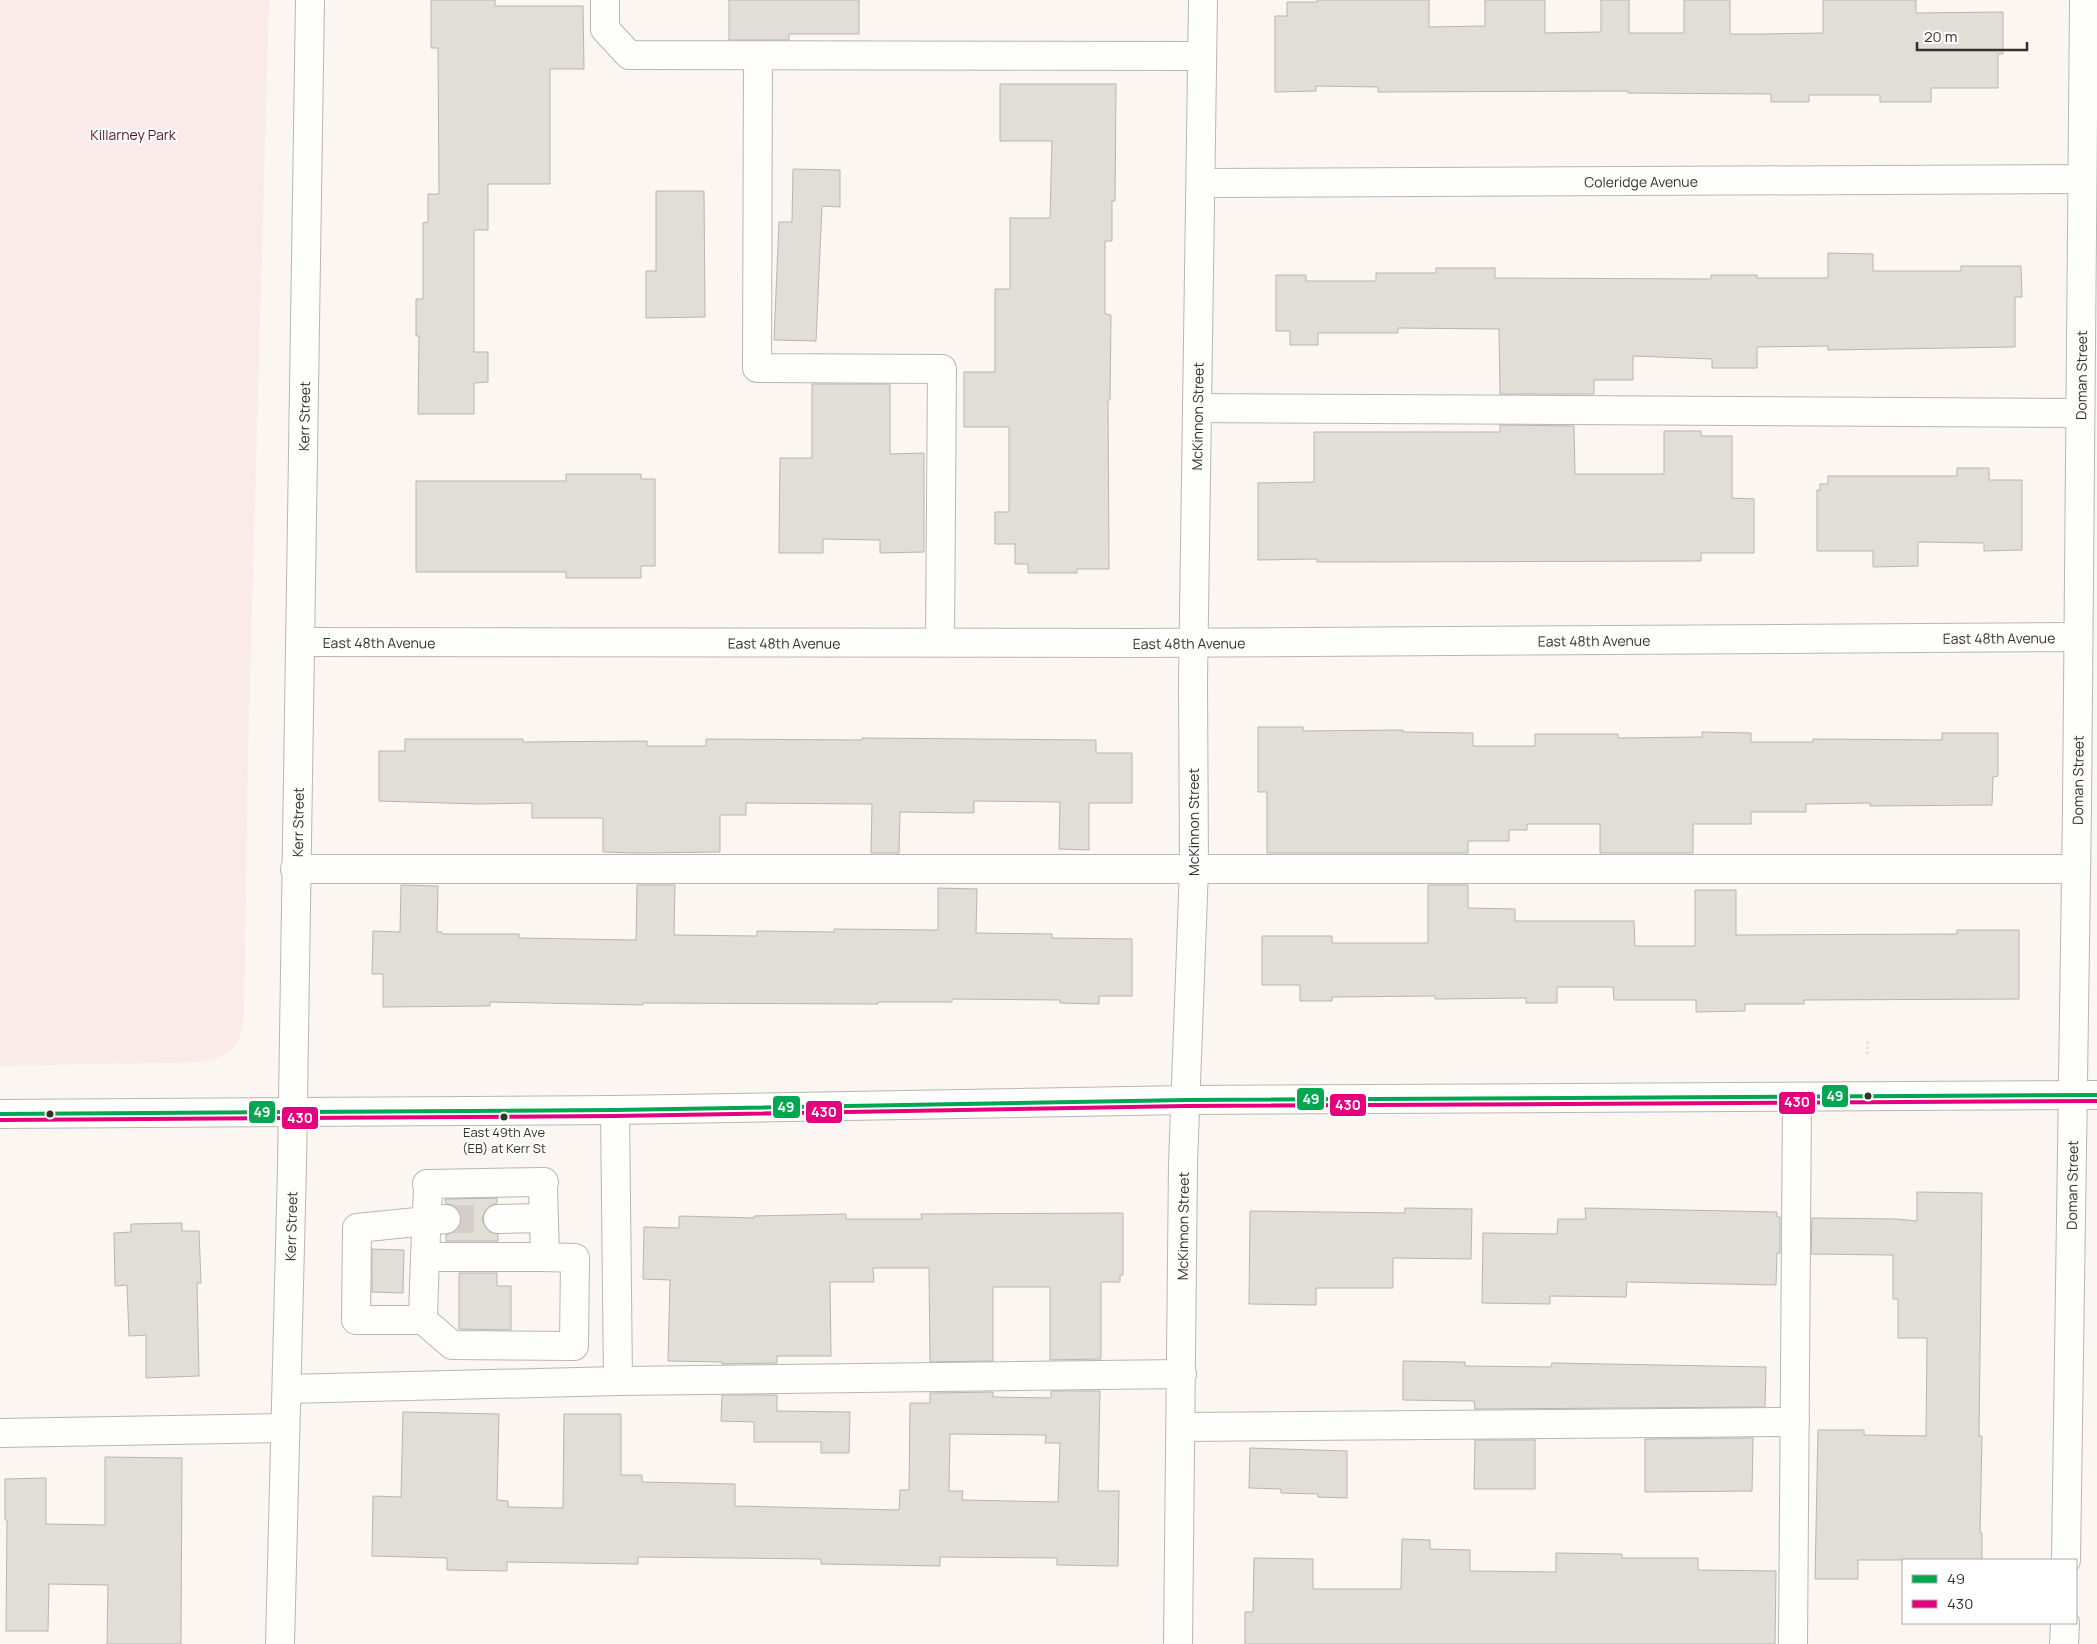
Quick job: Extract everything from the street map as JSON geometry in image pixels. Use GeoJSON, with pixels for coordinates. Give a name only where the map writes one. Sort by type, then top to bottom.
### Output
{"type":"FeatureCollection","features":[{"type":"Feature","properties":{"kind":"street","name":"Kerr Street"},"geometry":{"type":"LineString","coordinates":[[280,1644],[287,1389],[310,0]]}},
{"type":"Feature","properties":{"kind":"street"},"geometry":{"type":"LineString","coordinates":[[604,0],[604,29],[629,56],[1202,56]]}},
{"type":"Feature","properties":{"kind":"street","name":"McKinnon Street"},"geometry":{"type":"LineString","coordinates":[[1178,1644],[1186,1100],[1194,868],[1194,643],[1203,0]]}},
{"type":"Feature","properties":{"kind":"street","name":"Doman Street"},"geometry":{"type":"LineString","coordinates":[[2066,1559],[2084,1095],[2075,869],[2087,808],[2077,637],[2082,180],[2090,44],[2084,0]]}},
{"type":"Feature","properties":{"kind":"street"},"geometry":{"type":"LineString","coordinates":[[758,56],[756,368],[942,369],[940,642]]}},
{"type":"Feature","properties":{"kind":"street","name":"Coleridge Avenue"},"geometry":{"type":"LineString","coordinates":[[1200,183],[2082,180]]}},
{"type":"Feature","properties":{"kind":"street"},"geometry":{"type":"LineString","coordinates":[[1197,408],[2080,413]]}},
{"type":"Feature","properties":{"kind":"street","name":"East 48th Avenue"},"geometry":{"type":"LineString","coordinates":[[300,642],[1194,643],[2077,637]]}},
{"type":"Feature","properties":{"kind":"street"},"geometry":{"type":"LineString","coordinates":[[295,870],[2075,869]]}},
{"type":"Feature","properties":{"kind":"street"},"geometry":{"type":"LineString","coordinates":[[0,1114],[615,1110],[1186,1100],[2084,1095]]}},
{"type":"Feature","properties":{"kind":"street"},"geometry":{"type":"LineString","coordinates":[[1793,1644],[1797,1097]]}},
{"type":"Feature","properties":{"kind":"street"},"geometry":{"type":"LineString","coordinates":[[615,1110],[618,1381]]}},
{"type":"Feature","properties":{"kind":"street"},"geometry":{"type":"LineString","coordinates":[[423,1320],[425,1257],[436,1219],[428,1186],[544,1185],[546,1256]]}},
{"type":"Feature","properties":{"kind":"street"},"geometry":{"type":"LineString","coordinates":[[498,1219],[544,1218]]}},
{"type":"Feature","properties":{"kind":"street"},"geometry":{"type":"LineString","coordinates":[[425,1257],[546,1256],[575,1258],[574,1346],[452,1345],[423,1320],[356,1320],[357,1228],[436,1219]]}},
{"type":"Feature","properties":{"kind":"street"},"geometry":{"type":"LineString","coordinates":[[287,1389],[618,1381],[1182,1374]]}},
{"type":"Feature","properties":{"kind":"street"},"geometry":{"type":"LineString","coordinates":[[1182,1427],[1795,1422]]}},
{"type":"Feature","properties":{"kind":"street"},"geometry":{"type":"LineString","coordinates":[[0,1433],[285,1428]]}},
{"type":"Feature","properties":{"kind":"street"},"geometry":{"type":"LineString","coordinates":[[2064,1644],[2065,1624]]}},
{"type":"Feature","properties":{"kind":"path"},"geometry":{"type":"LineString","coordinates":[[1867,1054],[1868,1040]]}},
{"type":"Feature","properties":{"kind":"green space","name":"Killarney Park"},"geometry":{"type":"Polygon","coordinates":[[[0,0],[269,0],[248,752],[244,1015],[237,1043],[226,1054],[209,1060],[198,1062],[0,1066],[0,0]]]}},
{"type":"Feature","properties":{"kind":"building"},"geometry":{"type":"Polygon","coordinates":[[[431,0],[495,0],[495,6],[583,6],[584,69],[550,69],[550,184],[488,184],[488,230],[474,230],[474,352],[488,352],[488,382],[474,383],[474,414],[418,414],[419,336],[416,336],[416,299],[423,299],[423,223],[428,222],[428,194],[439,194],[438,48],[431,48],[431,0]]]}},
{"type":"Feature","properties":{"kind":"building"},"geometry":{"type":"Polygon","coordinates":[[[729,0],[859,0],[859,34],[789,34],[789,40],[729,40],[729,0]]]}},
{"type":"Feature","properties":{"kind":"building"},"geometry":{"type":"Polygon","coordinates":[[[1317,0],[1429,0],[1429,27],[1485,26],[1485,0],[1545,0],[1545,33],[1601,32],[1601,0],[1629,0],[1629,33],[1684,33],[1684,0],[1730,0],[1730,34],[1759,34],[1823,33],[1823,0],[1916,0],[1916,13],[2003,12],[2003,54],[1998,54],[1998,88],[1931,88],[1931,102],[1880,102],[1880,95],[1809,95],[1809,102],[1771,102],[1771,94],[1628,93],[1628,91],[1378,92],[1378,87],[1316,86],[1316,91],[1275,92],[1275,16],[1287,16],[1287,2],[1317,2],[1317,0]]]}},
{"type":"Feature","properties":{"kind":"building"},"geometry":{"type":"Polygon","coordinates":[[[1000,84],[1116,84],[1115,201],[1112,201],[1112,241],[1105,241],[1105,314],[1111,315],[1110,400],[1108,400],[1109,569],[1077,569],[1077,573],[1028,573],[1028,564],[1015,564],[1015,544],[995,544],[995,512],[1009,512],[1009,427],[964,427],[964,372],[995,372],[995,289],[1010,289],[1010,218],[1050,218],[1052,141],[1000,141],[1000,84]]]}},
{"type":"Feature","properties":{"kind":"building"},"geometry":{"type":"Polygon","coordinates":[[[793,169],[840,170],[840,207],[822,206],[816,341],[774,340],[779,222],[792,222],[793,169]]]}},
{"type":"Feature","properties":{"kind":"building"},"geometry":{"type":"Polygon","coordinates":[[[656,191],[704,191],[705,317],[646,318],[646,271],[656,271],[656,191]]]}},
{"type":"Feature","properties":{"kind":"building"},"geometry":{"type":"Polygon","coordinates":[[[1828,253],[1873,254],[1873,271],[1961,271],[1961,266],[2021,266],[2022,297],[2015,297],[2015,347],[1828,350],[1828,346],[1757,347],[1757,368],[1712,368],[1712,359],[1633,356],[1633,380],[1594,380],[1594,394],[1500,394],[1499,329],[1398,328],[1398,333],[1318,333],[1318,345],[1290,345],[1290,331],[1276,331],[1276,275],[1306,275],[1306,281],[1376,281],[1376,273],[1436,273],[1436,268],[1495,268],[1495,278],[1711,279],[1711,275],[1757,275],[1757,278],[1828,278],[1828,253]]]}},
{"type":"Feature","properties":{"kind":"building"},"geometry":{"type":"Polygon","coordinates":[[[812,384],[890,384],[890,454],[924,453],[924,552],[880,553],[880,540],[823,539],[823,553],[779,553],[780,458],[812,458],[812,384]]]}},
{"type":"Feature","properties":{"kind":"building"},"geometry":{"type":"Polygon","coordinates":[[[1500,425],[1574,426],[1575,474],[1664,474],[1664,431],[1701,431],[1701,436],[1732,436],[1732,498],[1754,499],[1754,553],[1701,553],[1701,561],[1317,562],[1317,559],[1258,560],[1258,483],[1314,482],[1314,432],[1500,432],[1500,425]]]}},
{"type":"Feature","properties":{"kind":"building"},"geometry":{"type":"Polygon","coordinates":[[[1957,468],[1989,468],[1989,480],[2022,480],[2022,550],[1984,551],[1984,543],[1918,542],[1918,566],[1873,567],[1873,551],[1817,551],[1817,490],[1820,490],[1820,484],[1828,484],[1828,476],[1957,476],[1957,468]]]}},
{"type":"Feature","properties":{"kind":"building"},"geometry":{"type":"Polygon","coordinates":[[[566,474],[641,474],[641,479],[655,479],[655,566],[641,566],[641,578],[566,578],[566,572],[416,572],[416,481],[566,481],[566,474]]]}},
{"type":"Feature","properties":{"kind":"building"},"geometry":{"type":"Polygon","coordinates":[[[1258,727],[1303,727],[1303,731],[1403,730],[1403,732],[1473,733],[1473,746],[1535,746],[1535,734],[1618,734],[1618,738],[1702,737],[1702,732],[1751,733],[1751,742],[1813,742],[1813,739],[1942,740],[1942,733],[1998,733],[1998,776],[1993,777],[1992,805],[1870,806],[1870,803],[1806,804],[1806,812],[1751,812],[1751,824],[1693,824],[1693,853],[1600,853],[1600,824],[1527,824],[1527,830],[1509,830],[1509,841],[1468,841],[1468,853],[1267,853],[1267,792],[1258,792],[1258,727]]]}},
{"type":"Feature","properties":{"kind":"building"},"geometry":{"type":"Polygon","coordinates":[[[862,738],[1096,740],[1096,753],[1132,753],[1132,803],[1089,803],[1089,850],[1059,849],[1060,802],[974,801],[974,813],[900,812],[899,853],[871,853],[872,804],[746,803],[746,815],[720,815],[720,852],[637,853],[603,852],[603,818],[532,818],[532,803],[478,804],[379,801],[379,751],[405,751],[405,739],[523,739],[523,742],[647,741],[647,746],[706,746],[706,739],[862,740],[862,738]]]}},
{"type":"Feature","properties":{"kind":"building"},"geometry":{"type":"Polygon","coordinates":[[[401,885],[438,886],[437,932],[442,932],[442,934],[519,934],[519,938],[636,940],[637,885],[675,885],[674,935],[757,936],[757,931],[834,932],[834,929],[938,930],[938,888],[977,889],[976,933],[1052,934],[1052,938],[1132,939],[1132,996],[1099,996],[1099,1004],[1060,1003],[1060,1000],[952,999],[952,1002],[878,1002],[878,1004],[643,1003],[643,1005],[490,1002],[490,1006],[383,1007],[383,974],[372,974],[373,931],[400,932],[401,885]]]}},
{"type":"Feature","properties":{"kind":"building"},"geometry":{"type":"Polygon","coordinates":[[[1428,885],[1468,885],[1468,908],[1515,909],[1515,921],[1634,921],[1635,946],[1695,946],[1695,890],[1736,890],[1736,935],[1957,934],[1957,930],[2019,930],[2019,999],[1804,1000],[1804,1004],[1745,1004],[1745,1011],[1696,1012],[1696,1000],[1614,1000],[1613,987],[1557,987],[1557,1003],[1526,1003],[1526,998],[1435,999],[1435,996],[1332,997],[1332,1001],[1300,1001],[1300,985],[1262,985],[1262,936],[1332,936],[1332,943],[1428,943],[1428,885]]]}},
{"type":"Feature","properties":{"kind":"building"},"geometry":{"type":"Polygon","coordinates":[[[1917,1192],[1982,1193],[1979,1436],[1982,1436],[1980,1533],[1982,1533],[1982,1559],[1858,1560],[1858,1579],[1815,1579],[1818,1430],[1864,1430],[1864,1435],[1926,1436],[1927,1338],[1898,1338],[1898,1299],[1893,1299],[1893,1255],[1811,1254],[1812,1218],[1917,1221],[1917,1192]]]}},
{"type":"Feature","properties":{"kind":"building"},"geometry":{"type":"Polygon","coordinates":[[[497,1198],[497,1203],[485,1211],[482,1219],[485,1227],[490,1232],[498,1234],[498,1241],[446,1241],[446,1235],[455,1231],[460,1225],[462,1218],[453,1205],[446,1204],[445,1199],[497,1198]]]}},
{"type":"Feature","properties":{"kind":"building"},"geometry":{"type":"Polygon","coordinates":[[[1405,1208],[1472,1209],[1471,1259],[1393,1258],[1393,1288],[1316,1288],[1316,1305],[1249,1304],[1250,1211],[1405,1213],[1405,1208]]]}},
{"type":"Feature","properties":{"kind":"building"},"geometry":{"type":"Polygon","coordinates":[[[1585,1208],[1777,1212],[1777,1217],[1780,1217],[1780,1253],[1777,1253],[1776,1285],[1627,1282],[1626,1297],[1550,1296],[1550,1304],[1482,1303],[1483,1233],[1557,1234],[1558,1219],[1586,1219],[1585,1208]]]}},
{"type":"Feature","properties":{"kind":"building"},"geometry":{"type":"Polygon","coordinates":[[[1123,1213],[1123,1275],[1120,1275],[1120,1282],[1101,1282],[1101,1359],[1050,1360],[1050,1287],[993,1287],[993,1361],[930,1362],[929,1268],[873,1268],[874,1282],[830,1282],[831,1356],[777,1356],[777,1363],[722,1364],[722,1362],[668,1361],[670,1280],[643,1279],[644,1227],[679,1228],[679,1216],[754,1218],[754,1216],[846,1214],[846,1219],[922,1219],[921,1214],[1123,1213]]]}},
{"type":"Feature","properties":{"kind":"building"},"geometry":{"type":"Polygon","coordinates":[[[182,1223],[182,1231],[199,1231],[201,1283],[197,1283],[199,1376],[146,1378],[146,1335],[129,1336],[127,1285],[115,1286],[114,1233],[131,1232],[131,1224],[182,1223]]]}},
{"type":"Feature","properties":{"kind":"building"},"geometry":{"type":"Polygon","coordinates":[[[372,1249],[404,1250],[403,1293],[372,1292],[372,1249]]]}},
{"type":"Feature","properties":{"kind":"building"},"geometry":{"type":"Polygon","coordinates":[[[459,1273],[497,1273],[497,1286],[511,1286],[511,1330],[459,1329],[459,1273]]]}},
{"type":"Feature","properties":{"kind":"building"},"geometry":{"type":"Polygon","coordinates":[[[1403,1361],[1465,1362],[1465,1366],[1551,1367],[1552,1363],[1766,1367],[1765,1407],[1475,1409],[1474,1401],[1403,1400],[1403,1361]]]}},
{"type":"Feature","properties":{"kind":"building"},"geometry":{"type":"Polygon","coordinates":[[[1051,1391],[1100,1391],[1098,1491],[1119,1491],[1118,1566],[1057,1565],[1057,1558],[940,1557],[940,1566],[821,1564],[821,1559],[638,1557],[638,1564],[507,1562],[507,1571],[447,1570],[447,1558],[372,1556],[373,1496],[401,1497],[403,1412],[499,1414],[497,1500],[508,1501],[508,1507],[563,1508],[564,1414],[621,1414],[621,1475],[642,1475],[642,1482],[735,1484],[735,1506],[899,1510],[900,1490],[909,1490],[910,1403],[930,1403],[930,1393],[993,1392],[993,1397],[1051,1398],[1051,1391]],[[950,1434],[949,1491],[963,1491],[962,1500],[1058,1502],[1060,1443],[1045,1443],[1046,1435],[950,1434]]]}},
{"type":"Feature","properties":{"kind":"building"},"geometry":{"type":"Polygon","coordinates":[[[722,1395],[777,1395],[777,1411],[850,1412],[849,1453],[821,1453],[821,1442],[754,1442],[754,1422],[721,1421],[722,1395]]]}},
{"type":"Feature","properties":{"kind":"building"},"geometry":{"type":"Polygon","coordinates":[[[1753,1438],[1752,1491],[1645,1492],[1645,1439],[1753,1438]]]}},
{"type":"Feature","properties":{"kind":"building"},"geometry":{"type":"Polygon","coordinates":[[[1475,1440],[1535,1440],[1535,1489],[1474,1489],[1475,1440]]]}},
{"type":"Feature","properties":{"kind":"building"},"geometry":{"type":"Polygon","coordinates":[[[1250,1448],[1347,1451],[1347,1498],[1318,1497],[1318,1494],[1281,1493],[1281,1489],[1249,1488],[1250,1448]]]}},
{"type":"Feature","properties":{"kind":"building"},"geometry":{"type":"Polygon","coordinates":[[[105,1457],[182,1458],[181,1644],[107,1644],[108,1585],[49,1584],[48,1631],[6,1631],[7,1520],[5,1520],[5,1479],[46,1478],[46,1524],[105,1525],[105,1457]]]}},
{"type":"Feature","properties":{"kind":"building"},"geometry":{"type":"Polygon","coordinates":[[[1402,1539],[1430,1540],[1430,1549],[1470,1550],[1470,1571],[1556,1572],[1556,1553],[1622,1554],[1622,1558],[1698,1558],[1698,1570],[1776,1571],[1775,1644],[1245,1644],[1245,1612],[1253,1612],[1254,1558],[1313,1559],[1313,1589],[1401,1589],[1402,1539]]]}},
{"type":"Feature","properties":{"kind":"tunnel"},"geometry":{"type":"LineString","coordinates":[[446,1219],[498,1219]]}},
{"type":"Feature","properties":{"kind":"transit line","name":"49"},"geometry":{"type":"LineString","coordinates":[[0,1114],[615,1110],[1186,1100],[2097,1095]]}},
{"type":"Feature","properties":{"kind":"transit line","name":"430"},"geometry":{"type":"LineString","coordinates":[[0,1120],[615,1116],[1186,1106],[2097,1101]]}},
{"type":"Feature","properties":{"kind":"place","name":"East 49th Ave (EB) at Kerr St"},"geometry":{"type":"Point","coordinates":[504,1117]}}]}
